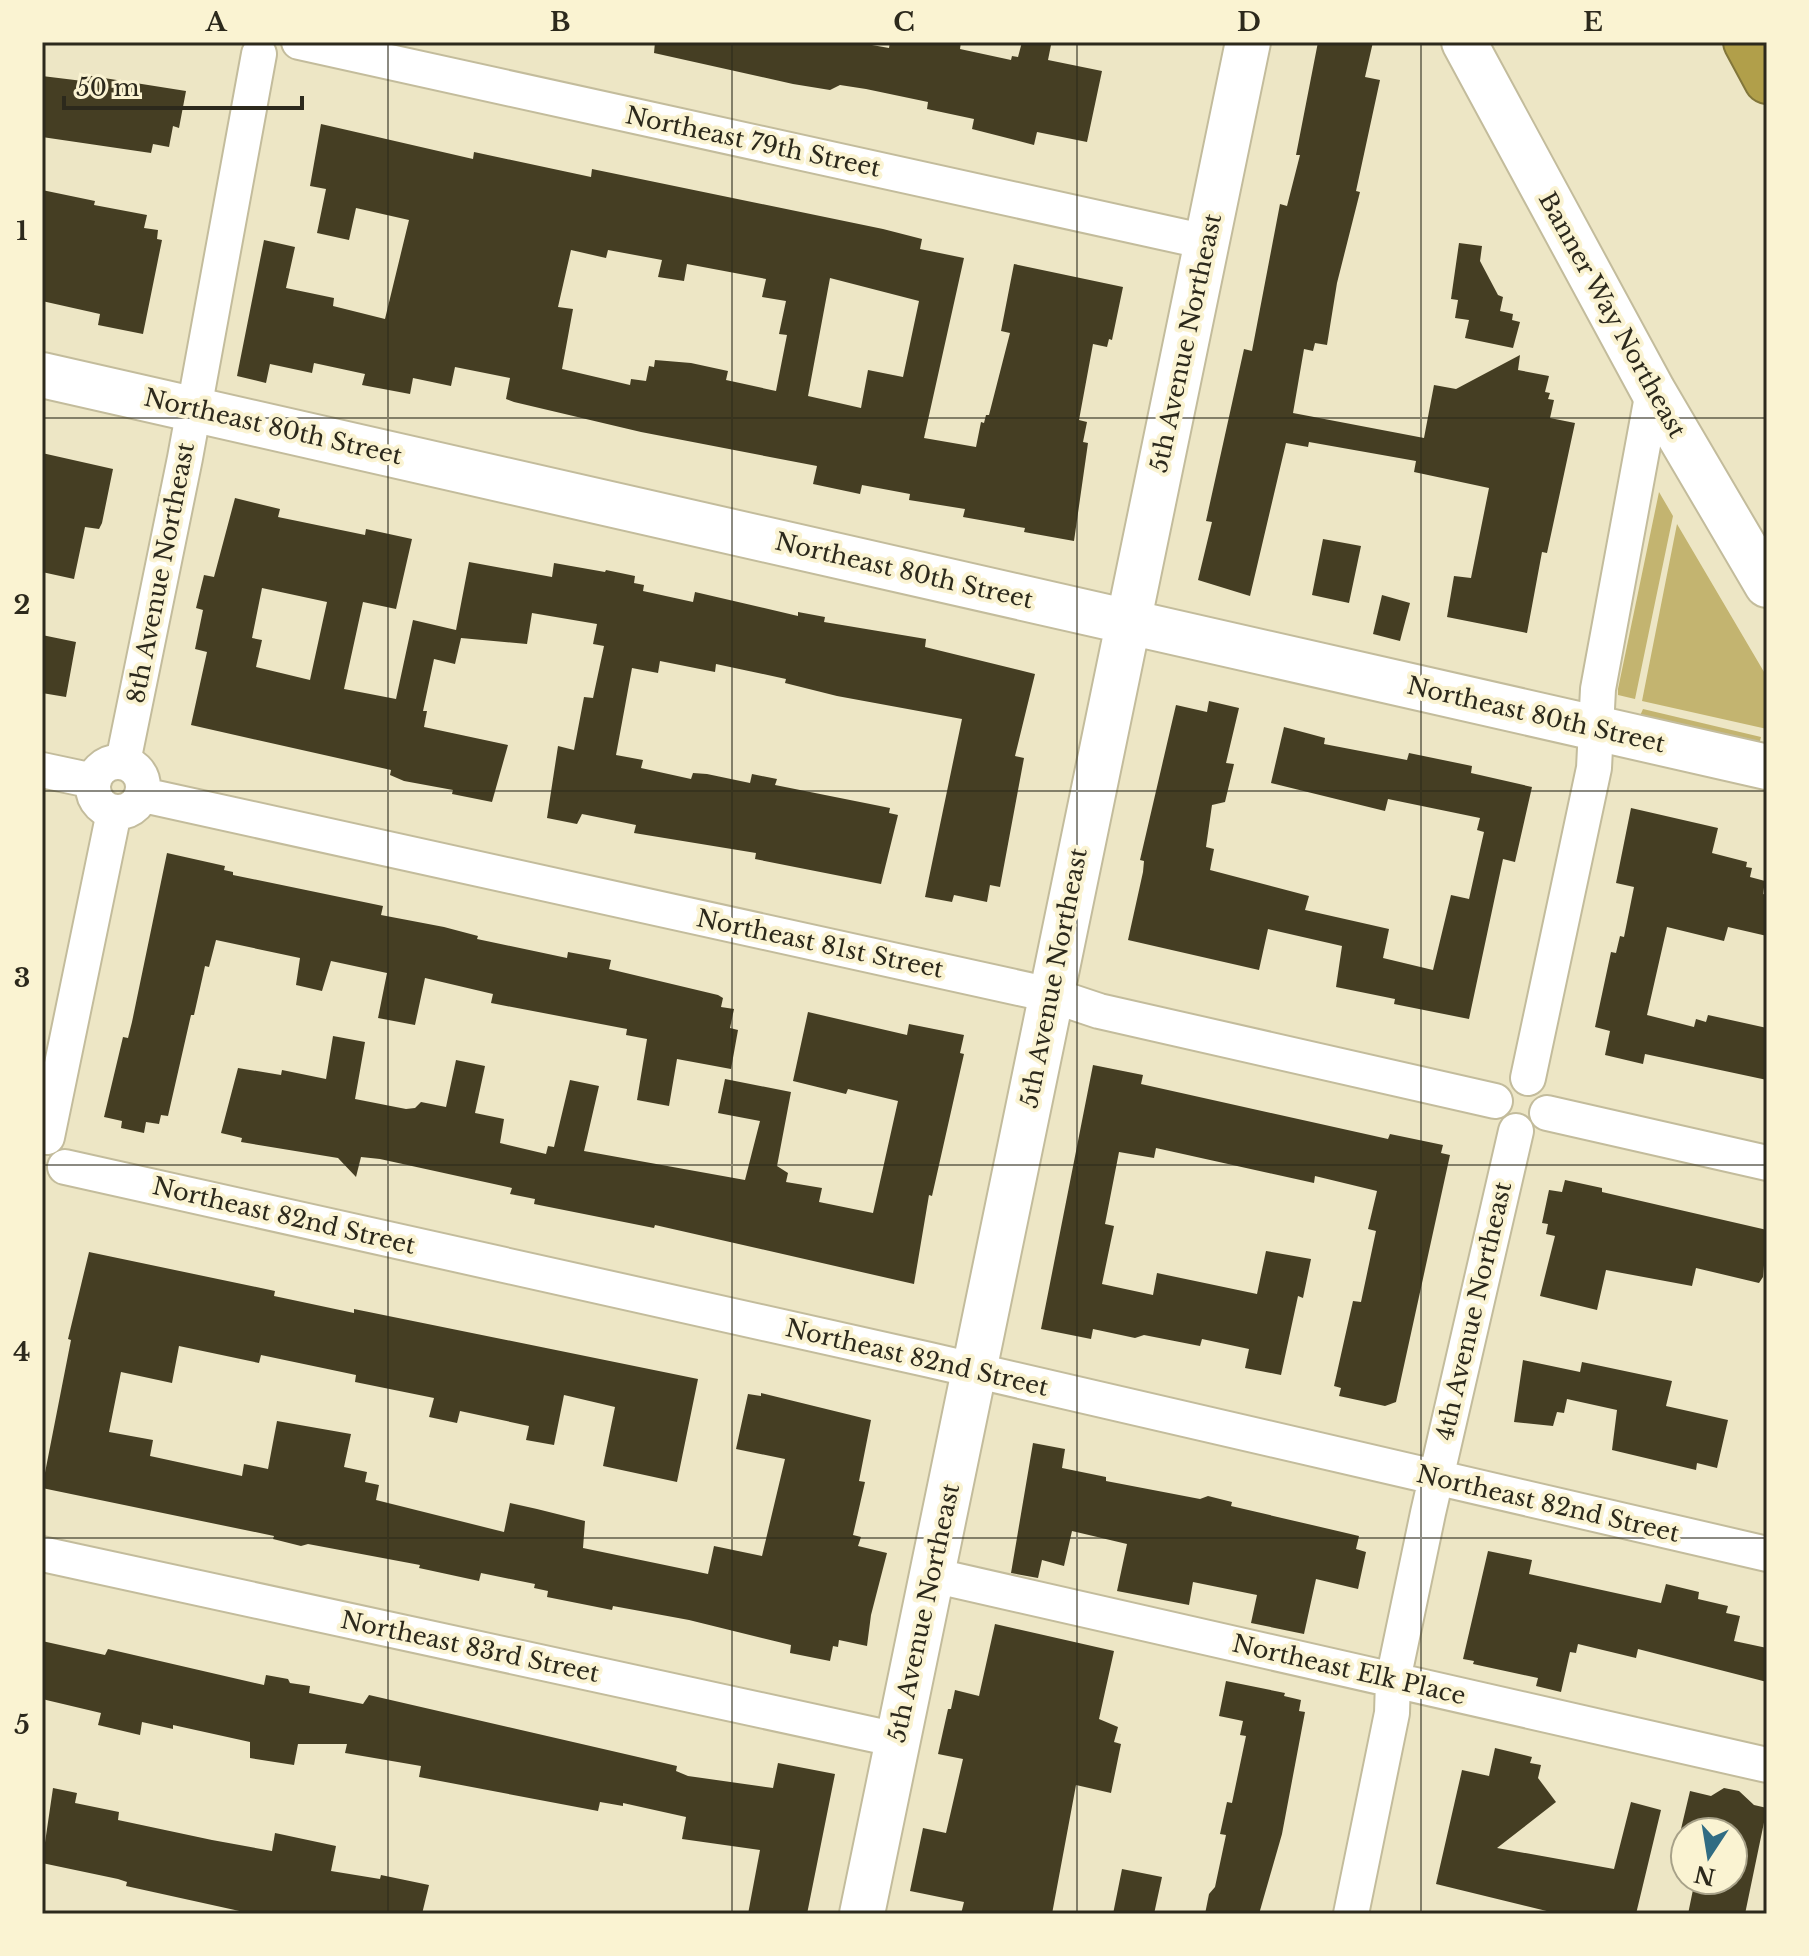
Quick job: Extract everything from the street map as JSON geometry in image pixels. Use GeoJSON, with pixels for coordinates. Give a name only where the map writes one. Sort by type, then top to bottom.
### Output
{"type":"FeatureCollection","features":[{"type":"Feature","properties":{"kind":"highway"},"geometry":{"type":"LineString","coordinates":[[1746,42],[1767,81]]}},
{"type":"Feature","properties":{"kind":"main road","name":"5th Avenue Northeast"},"geometry":{"type":"LineString","coordinates":[[862,1914],[1248,42]]}},
{"type":"Feature","properties":{"kind":"main road","name":"Banner Way Northeast"},"geometry":{"type":"LineString","coordinates":[[1464,42],[1653,391],[1767,585]]}},
{"type":"Feature","properties":{"kind":"main road","name":"Northeast 80th Street"},"geometry":{"type":"LineString","coordinates":[[42,375],[1767,767]]}},
{"type":"Feature","properties":{"kind":"street","name":"Northeast 79th Street"},"geometry":{"type":"LineString","coordinates":[[299,42],[1207,242]]}},
{"type":"Feature","properties":{"kind":"street","name":"8th Avenue Northeast"},"geometry":{"type":"LineString","coordinates":[[123,762],[194,409],[262,46]]}},
{"type":"Feature","properties":{"kind":"street"},"geometry":{"type":"LineString","coordinates":[[1528,1078],[1594,768],[1598,689],[1653,391]]}},
{"type":"Feature","properties":{"kind":"street"},"geometry":{"type":"LineString","coordinates":[[54,1176],[63,1148],[44,1136],[128,803],[140,774],[123,762],[105,765],[94,781],[99,803],[128,803]]}},
{"type":"Feature","properties":{"kind":"street"},"geometry":{"type":"LineString","coordinates":[[42,770],[94,781]]}},
{"type":"Feature","properties":{"kind":"street","name":"Northeast 81st Street"},"geometry":{"type":"LineString","coordinates":[[128,803],[1051,995],[1099,1011],[1495,1101]]}},
{"type":"Feature","properties":{"kind":"street"},"geometry":{"type":"LineString","coordinates":[[1528,1078],[1546,1091],[1547,1113],[1534,1129],[1516,1131],[1500,1121],[1495,1101],[1508,1081],[1528,1078]]}},
{"type":"Feature","properties":{"kind":"street"},"geometry":{"type":"LineString","coordinates":[[1547,1113],[1767,1163]]}},
{"type":"Feature","properties":{"kind":"street","name":"4th Avenue Northeast"},"geometry":{"type":"LineString","coordinates":[[1351,1914],[1392,1713],[1393,1680],[1516,1131]]}},
{"type":"Feature","properties":{"kind":"street","name":"Northeast 82nd Street"},"geometry":{"type":"LineString","coordinates":[[54,1176],[974,1371],[1767,1554]]}},
{"type":"Feature","properties":{"kind":"street","name":"Northeast 83rd Street"},"geometry":{"type":"LineString","coordinates":[[42,1554],[898,1740]]}},
{"type":"Feature","properties":{"kind":"street","name":"Northeast Elk Place"},"geometry":{"type":"LineString","coordinates":[[932,1575],[1767,1765]]}},
{"type":"Feature","properties":{"kind":"shaded area"},"geometry":{"type":"Polygon","coordinates":[[[1659,492],[1673,516],[1635,699],[1618,695],[1618,689],[1659,492]]]}},
{"type":"Feature","properties":{"kind":"shaded area"},"geometry":{"type":"Polygon","coordinates":[[[1677,524],[1767,677],[1767,729],[1642,701],[1677,524]]]}},
{"type":"Feature","properties":{"kind":"shaded area"},"geometry":{"type":"Polygon","coordinates":[[[1643,709],[1761,737],[1759,745],[1639,718],[1643,709]]]}},
{"type":"Feature","properties":{"kind":"building"},"geometry":{"type":"Polygon","coordinates":[[[655,42],[855,42],[889,48],[890,42],[961,42],[960,49],[1011,60],[1012,56],[1018,57],[1022,42],[1035,42],[1051,45],[1048,60],[1102,71],[1087,142],[1037,132],[1034,145],[972,129],[974,119],[927,109],[928,102],[840,85],[830,90],[793,84],[654,53],[655,42]]]}},
{"type":"Feature","properties":{"kind":"building"},"geometry":{"type":"Polygon","coordinates":[[[1318,42],[1373,42],[1365,77],[1380,80],[1327,345],[1315,343],[1313,351],[1304,349],[1293,413],[1424,438],[1434,385],[1456,389],[1520,355],[1518,370],[1549,376],[1545,392],[1550,393],[1548,399],[1554,400],[1550,418],[1575,423],[1547,553],[1542,552],[1527,633],[1447,617],[1454,576],[1471,578],[1489,488],[1414,472],[1416,461],[1309,442],[1308,447],[1286,443],[1250,596],[1198,580],[1212,522],[1206,521],[1244,349],[1252,351],[1280,204],[1287,206],[1300,155],[1296,155],[1318,42]]]}},
{"type":"Feature","properties":{"kind":"building"},"geometry":{"type":"Polygon","coordinates":[[[85,75],[186,91],[179,128],[173,126],[169,147],[153,144],[151,153],[42,137],[42,76],[83,81],[85,75]]]}},
{"type":"Feature","properties":{"kind":"building"},"geometry":{"type":"Polygon","coordinates":[[[321,124],[473,159],[474,152],[591,177],[592,169],[922,239],[920,249],[964,258],[924,438],[976,447],[981,422],[984,423],[986,415],[989,415],[1010,333],[1001,331],[1014,264],[1123,287],[1112,340],[1109,339],[1107,347],[1093,344],[1079,420],[1087,422],[1083,442],[1088,443],[1074,541],[963,517],[965,509],[909,500],[910,494],[862,485],[860,494],[813,484],[817,466],[641,432],[514,402],[506,399],[510,378],[455,367],[451,386],[413,378],[410,394],[362,385],[365,374],[314,363],[312,373],[270,364],[266,383],[237,376],[264,240],[295,247],[286,288],[334,298],[333,306],[385,319],[409,220],[356,208],[349,240],[317,233],[326,189],[310,186],[321,124]],[[571,250],[558,307],[573,309],[562,369],[630,385],[631,379],[646,381],[649,366],[654,367],[655,360],[691,363],[728,371],[726,380],[776,391],[787,335],[779,334],[786,301],[762,297],[766,279],[687,264],[684,281],[658,277],[662,260],[608,250],[606,258],[571,250]],[[830,278],[808,396],[861,408],[868,370],[903,377],[919,301],[830,278]]]}},
{"type":"Feature","properties":{"kind":"building"},"geometry":{"type":"Polygon","coordinates":[[[42,190],[95,201],[94,205],[147,215],[144,228],[158,230],[157,239],[162,240],[143,334],[98,325],[100,314],[42,301],[42,190]]]}},
{"type":"Feature","properties":{"kind":"building"},"geometry":{"type":"Polygon","coordinates":[[[1459,243],[1482,246],[1480,261],[1498,295],[1503,297],[1500,311],[1513,314],[1512,320],[1520,322],[1513,348],[1465,338],[1469,320],[1455,318],[1458,300],[1451,299],[1459,243]]]}},
{"type":"Feature","properties":{"kind":"building"},"geometry":{"type":"Polygon","coordinates":[[[42,453],[113,469],[102,523],[99,529],[85,527],[74,579],[42,572],[42,453]]]}},
{"type":"Feature","properties":{"kind":"building"},"geometry":{"type":"Polygon","coordinates":[[[235,498],[280,509],[278,517],[365,535],[366,529],[412,539],[396,609],[363,602],[344,689],[396,699],[413,620],[456,630],[469,562],[552,577],[554,563],[606,570],[635,576],[634,583],[644,585],[643,591],[693,602],[695,592],[798,616],[798,612],[825,617],[824,622],[926,639],[925,647],[1035,674],[1015,756],[1024,758],[1000,887],[990,885],[987,902],[954,895],[952,902],[925,897],[962,719],[837,696],[785,683],[786,679],[716,664],[715,672],[660,661],[658,673],[632,668],[616,755],[643,760],[641,768],[691,779],[693,773],[750,783],[752,774],[777,779],[775,785],[890,808],[889,813],[898,815],[881,884],[755,859],[756,853],[634,833],[636,825],[582,814],[577,824],[547,818],[558,746],[574,750],[584,697],[593,698],[604,646],[593,644],[597,624],[532,613],[527,644],[461,638],[455,664],[434,659],[423,711],[427,711],[424,727],[508,745],[492,802],[452,794],[453,790],[404,781],[390,775],[391,770],[191,725],[207,652],[195,649],[203,610],[196,608],[204,575],[214,577],[235,498]],[[262,588],[252,638],[262,640],[256,667],[310,680],[327,602],[262,588]]]}},
{"type":"Feature","properties":{"kind":"building"},"geometry":{"type":"Polygon","coordinates":[[[1323,539],[1361,546],[1349,603],[1312,595],[1323,539]]]}},
{"type":"Feature","properties":{"kind":"building"},"geometry":{"type":"Polygon","coordinates":[[[1382,595],[1410,603],[1400,641],[1373,634],[1382,595]]]}},
{"type":"Feature","properties":{"kind":"building"},"geometry":{"type":"Polygon","coordinates":[[[42,635],[76,642],[66,697],[42,693],[42,635]]]}},
{"type":"Feature","properties":{"kind":"building"},"geometry":{"type":"Polygon","coordinates":[[[1209,701],[1239,708],[1226,763],[1234,764],[1225,802],[1212,805],[1206,847],[1214,849],[1210,870],[1309,896],[1305,910],[1389,929],[1383,958],[1433,970],[1451,895],[1469,899],[1484,832],[1477,830],[1480,818],[1388,799],[1385,811],[1271,783],[1284,727],[1325,738],[1324,744],[1407,760],[1409,753],[1472,766],[1471,773],[1532,787],[1515,862],[1503,859],[1469,1019],[1394,1004],[1395,999],[1336,987],[1342,946],[1268,929],[1259,970],[1128,940],[1143,872],[1144,861],[1140,860],[1176,705],[1207,712],[1209,701]]]}},
{"type":"Feature","properties":{"kind":"building"},"geometry":{"type":"Polygon","coordinates":[[[1631,808],[1718,828],[1712,853],[1747,862],[1746,867],[1752,868],[1750,877],[1765,881],[1763,894],[1767,895],[1767,936],[1728,927],[1724,941],[1667,927],[1647,1015],[1694,1027],[1696,1019],[1706,1022],[1708,1015],[1767,1028],[1767,1080],[1645,1054],[1643,1064],[1605,1055],[1610,1031],[1595,1027],[1611,952],[1616,953],[1620,936],[1624,937],[1634,887],[1616,883],[1631,808]]]}},
{"type":"Feature","properties":{"kind":"building"},"geometry":{"type":"Polygon","coordinates":[[[167,853],[225,866],[224,870],[233,872],[233,875],[383,906],[381,915],[444,927],[478,936],[477,939],[567,958],[568,952],[611,960],[609,969],[718,995],[723,998],[721,1007],[734,1009],[730,1028],[738,1030],[731,1069],[677,1059],[669,1106],[637,1100],[647,1039],[626,1035],[627,1029],[491,1003],[493,994],[425,978],[415,1025],[378,1018],[387,973],[331,961],[322,991],[296,985],[300,958],[216,940],[209,967],[205,966],[194,1015],[191,1015],[168,1116],[161,1115],[159,1124],[146,1122],[144,1133],[121,1128],[122,1121],[104,1117],[123,1037],[128,1038],[132,1022],[167,853]]]}},
{"type":"Feature","properties":{"kind":"building"},"geometry":{"type":"Polygon","coordinates":[[[808,1012],[907,1035],[909,1024],[964,1035],[960,1053],[964,1054],[932,1196],[929,1195],[914,1284],[655,1225],[654,1228],[534,1204],[535,1199],[510,1194],[512,1188],[380,1159],[361,1157],[356,1177],[338,1158],[241,1142],[242,1138],[221,1133],[238,1068],[281,1075],[282,1070],[326,1079],[333,1036],[365,1042],[355,1099],[406,1109],[415,1108],[421,1102],[446,1107],[456,1060],[485,1066],[475,1113],[504,1119],[500,1143],[546,1154],[548,1146],[554,1147],[570,1080],[599,1086],[584,1151],[745,1180],[760,1121],[718,1113],[725,1079],[791,1092],[777,1166],[788,1173],[786,1182],[822,1188],[819,1202],[873,1213],[898,1101],[848,1089],[846,1094],[793,1081],[808,1012]]]}},
{"type":"Feature","properties":{"kind":"building"},"geometry":{"type":"Polygon","coordinates":[[[1093,1065],[1143,1075],[1141,1084],[1388,1139],[1390,1134],[1443,1145],[1441,1153],[1450,1155],[1396,1402],[1385,1406],[1339,1396],[1341,1388],[1334,1386],[1353,1301],[1361,1302],[1376,1231],[1368,1229],[1377,1191],[1315,1176],[1314,1183],[1156,1148],[1154,1158],[1119,1152],[1105,1224],[1114,1226],[1102,1284],[1153,1295],[1157,1273],[1257,1294],[1266,1251],[1311,1259],[1303,1298],[1298,1296],[1281,1375],[1245,1368],[1249,1349],[1202,1339],[1200,1346],[1093,1329],[1091,1339],[1041,1329],[1093,1065]]]}},
{"type":"Feature","properties":{"kind":"building"},"geometry":{"type":"Polygon","coordinates":[[[1565,1180],[1602,1188],[1602,1192],[1767,1230],[1763,1277],[1759,1283],[1696,1268],[1692,1286],[1606,1270],[1597,1310],[1540,1296],[1555,1236],[1546,1234],[1548,1224],[1542,1223],[1549,1190],[1562,1192],[1565,1180]]]}},
{"type":"Feature","properties":{"kind":"building"},"geometry":{"type":"Polygon","coordinates":[[[89,1252],[275,1291],[274,1296],[354,1313],[354,1309],[698,1379],[677,1482],[603,1466],[615,1407],[564,1395],[554,1445],[526,1440],[529,1426],[460,1411],[457,1423],[429,1417],[434,1398],[355,1382],[356,1375],[261,1355],[259,1363],[179,1346],[172,1383],[121,1372],[109,1432],[153,1440],[150,1456],[242,1476],[244,1464],[268,1469],[277,1421],[351,1434],[344,1467],[367,1472],[365,1482],[379,1485],[376,1500],[504,1532],[510,1503],[537,1509],[585,1521],[583,1548],[708,1574],[714,1546],[762,1556],[785,1459],[736,1449],[748,1394],[761,1396],[761,1393],[871,1420],[859,1481],[865,1482],[853,1535],[861,1537],[858,1546],[887,1553],[871,1615],[867,1646],[839,1640],[838,1647],[833,1646],[830,1661],[790,1653],[791,1645],[689,1620],[613,1606],[612,1610],[547,1597],[548,1591],[534,1588],[535,1584],[481,1573],[479,1581],[419,1568],[420,1565],[308,1544],[301,1546],[273,1539],[274,1536],[42,1488],[71,1340],[68,1339],[89,1252]]]}},
{"type":"Feature","properties":{"kind":"building"},"geometry":{"type":"Polygon","coordinates":[[[1523,1360],[1580,1372],[1582,1362],[1672,1381],[1666,1406],[1728,1420],[1717,1468],[1697,1463],[1696,1470],[1612,1450],[1617,1410],[1567,1399],[1564,1413],[1557,1412],[1553,1426],[1514,1422],[1523,1360]]]}},
{"type":"Feature","properties":{"kind":"building"},"geometry":{"type":"Polygon","coordinates":[[[1033,1443],[1065,1449],[1062,1468],[1106,1477],[1106,1481],[1200,1499],[1208,1496],[1232,1502],[1231,1506],[1359,1536],[1356,1549],[1366,1552],[1358,1589],[1316,1579],[1304,1634],[1251,1623],[1257,1595],[1193,1582],[1189,1605],[1117,1591],[1127,1544],[1072,1531],[1064,1566],[1042,1560],[1038,1578],[1011,1573],[1033,1443]]]}},
{"type":"Feature","properties":{"kind":"building"},"geometry":{"type":"Polygon","coordinates":[[[1488,1551],[1532,1560],[1529,1574],[1661,1603],[1666,1584],[1699,1592],[1698,1599],[1728,1606],[1726,1613],[1740,1616],[1734,1641],[1767,1648],[1767,1682],[1638,1649],[1636,1658],[1578,1644],[1576,1653],[1570,1652],[1561,1692],[1536,1686],[1538,1678],[1473,1664],[1474,1661],[1463,1659],[1488,1551]]]}},
{"type":"Feature","properties":{"kind":"building"},"geometry":{"type":"Polygon","coordinates":[[[995,1624],[1114,1651],[1099,1719],[1118,1727],[1114,1742],[1121,1744],[1111,1793],[1076,1785],[1052,1914],[961,1914],[964,1902],[910,1891],[923,1828],[946,1833],[963,1759],[938,1754],[948,1709],[951,1709],[955,1690],[979,1696],[995,1624]]]}},
{"type":"Feature","properties":{"kind":"building"},"geometry":{"type":"Polygon","coordinates":[[[42,1641],[105,1655],[108,1649],[264,1685],[266,1675],[288,1679],[290,1683],[310,1686],[309,1693],[363,1704],[369,1695],[677,1766],[676,1771],[688,1776],[773,1788],[778,1763],[835,1774],[807,1914],[748,1914],[760,1850],[682,1839],[686,1817],[623,1803],[623,1806],[600,1802],[598,1811],[419,1777],[421,1766],[345,1753],[347,1744],[298,1744],[294,1765],[250,1758],[250,1742],[173,1725],[173,1729],[142,1722],[140,1735],[98,1725],[101,1713],[42,1699],[42,1641]]]}},
{"type":"Feature","properties":{"kind":"building"},"geometry":{"type":"Polygon","coordinates":[[[1226,1681],[1285,1693],[1284,1696],[1301,1700],[1299,1711],[1305,1712],[1282,1834],[1259,1914],[1205,1914],[1209,1894],[1215,1887],[1226,1835],[1220,1834],[1227,1802],[1232,1803],[1246,1736],[1240,1735],[1243,1721],[1219,1716],[1226,1681]]]}},
{"type":"Feature","properties":{"kind":"building"},"geometry":{"type":"Polygon","coordinates":[[[1495,1748],[1532,1757],[1530,1763],[1541,1765],[1538,1778],[1556,1802],[1497,1848],[1614,1869],[1631,1802],[1661,1810],[1636,1914],[1559,1914],[1436,1884],[1462,1770],[1489,1776],[1495,1748]]]}},
{"type":"Feature","properties":{"kind":"building"},"geometry":{"type":"Polygon","coordinates":[[[53,1788],[77,1793],[75,1803],[119,1812],[118,1820],[212,1840],[272,1851],[275,1833],[336,1846],[331,1871],[380,1879],[381,1875],[429,1885],[422,1914],[253,1914],[126,1886],[127,1882],[118,1879],[42,1863],[53,1788]]]}},
{"type":"Feature","properties":{"kind":"building"},"geometry":{"type":"Polygon","coordinates":[[[1724,1788],[1739,1791],[1754,1805],[1767,1808],[1749,1895],[1749,1816],[1684,1816],[1690,1791],[1711,1796],[1724,1788]]]}},
{"type":"Feature","properties":{"kind":"building"},"geometry":{"type":"Polygon","coordinates":[[[1122,1869],[1162,1877],[1154,1914],[1113,1914],[1122,1869]]]}},
{"type":"Feature","properties":{"kind":"building"},"geometry":{"type":"Polygon","coordinates":[[[1692,1896],[1749,1896],[1745,1914],[1688,1914],[1692,1896]]]}}]}
